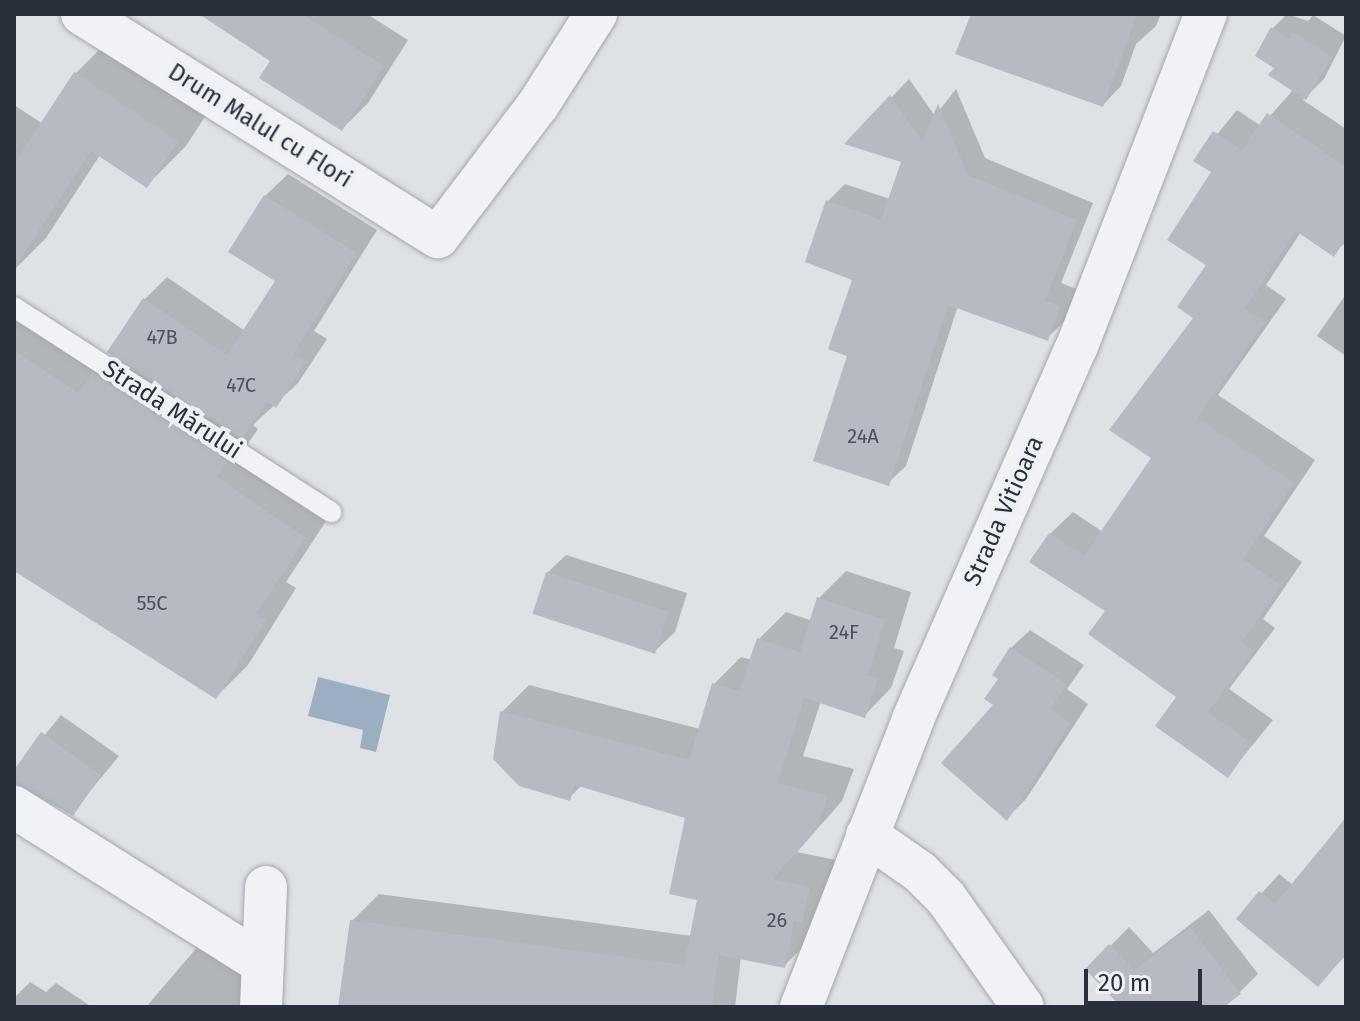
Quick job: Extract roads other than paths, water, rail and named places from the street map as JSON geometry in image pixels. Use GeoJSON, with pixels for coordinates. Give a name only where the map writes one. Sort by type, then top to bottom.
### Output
{"type":"FeatureCollection","features":[{"type":"Feature","properties":{"kind":"street","name":"Drum Malul cu Flori"},"geometry":{"type":"LineString","coordinates":[[82,14],[438,237],[538,105],[596,14]]}},
{"type":"Feature","properties":{"kind":"street","name":"Strada Vitioara"},"geometry":{"type":"LineString","coordinates":[[801,1007],[867,835],[1077,346],[1206,14]]}},
{"type":"Feature","properties":{"kind":"street"},"geometry":{"type":"LineString","coordinates":[[14,807],[263,964]]}},
{"type":"Feature","properties":{"kind":"street"},"geometry":{"type":"LineString","coordinates":[[867,835],[920,872],[946,898],[1023,1007]]}},
{"type":"Feature","properties":{"kind":"street"},"geometry":{"type":"LineString","coordinates":[[261,1007],[266,887]]}},
{"type":"Feature","properties":{"kind":"lane","name":"Strada Mărului"},"geometry":{"type":"LineString","coordinates":[[14,307],[331,512]]}},
{"type":"Feature","properties":{"kind":"water"},"geometry":{"type":"Polygon","coordinates":[[[318,677],[390,695],[376,752],[360,748],[363,730],[308,716],[318,677]]]}}]}
